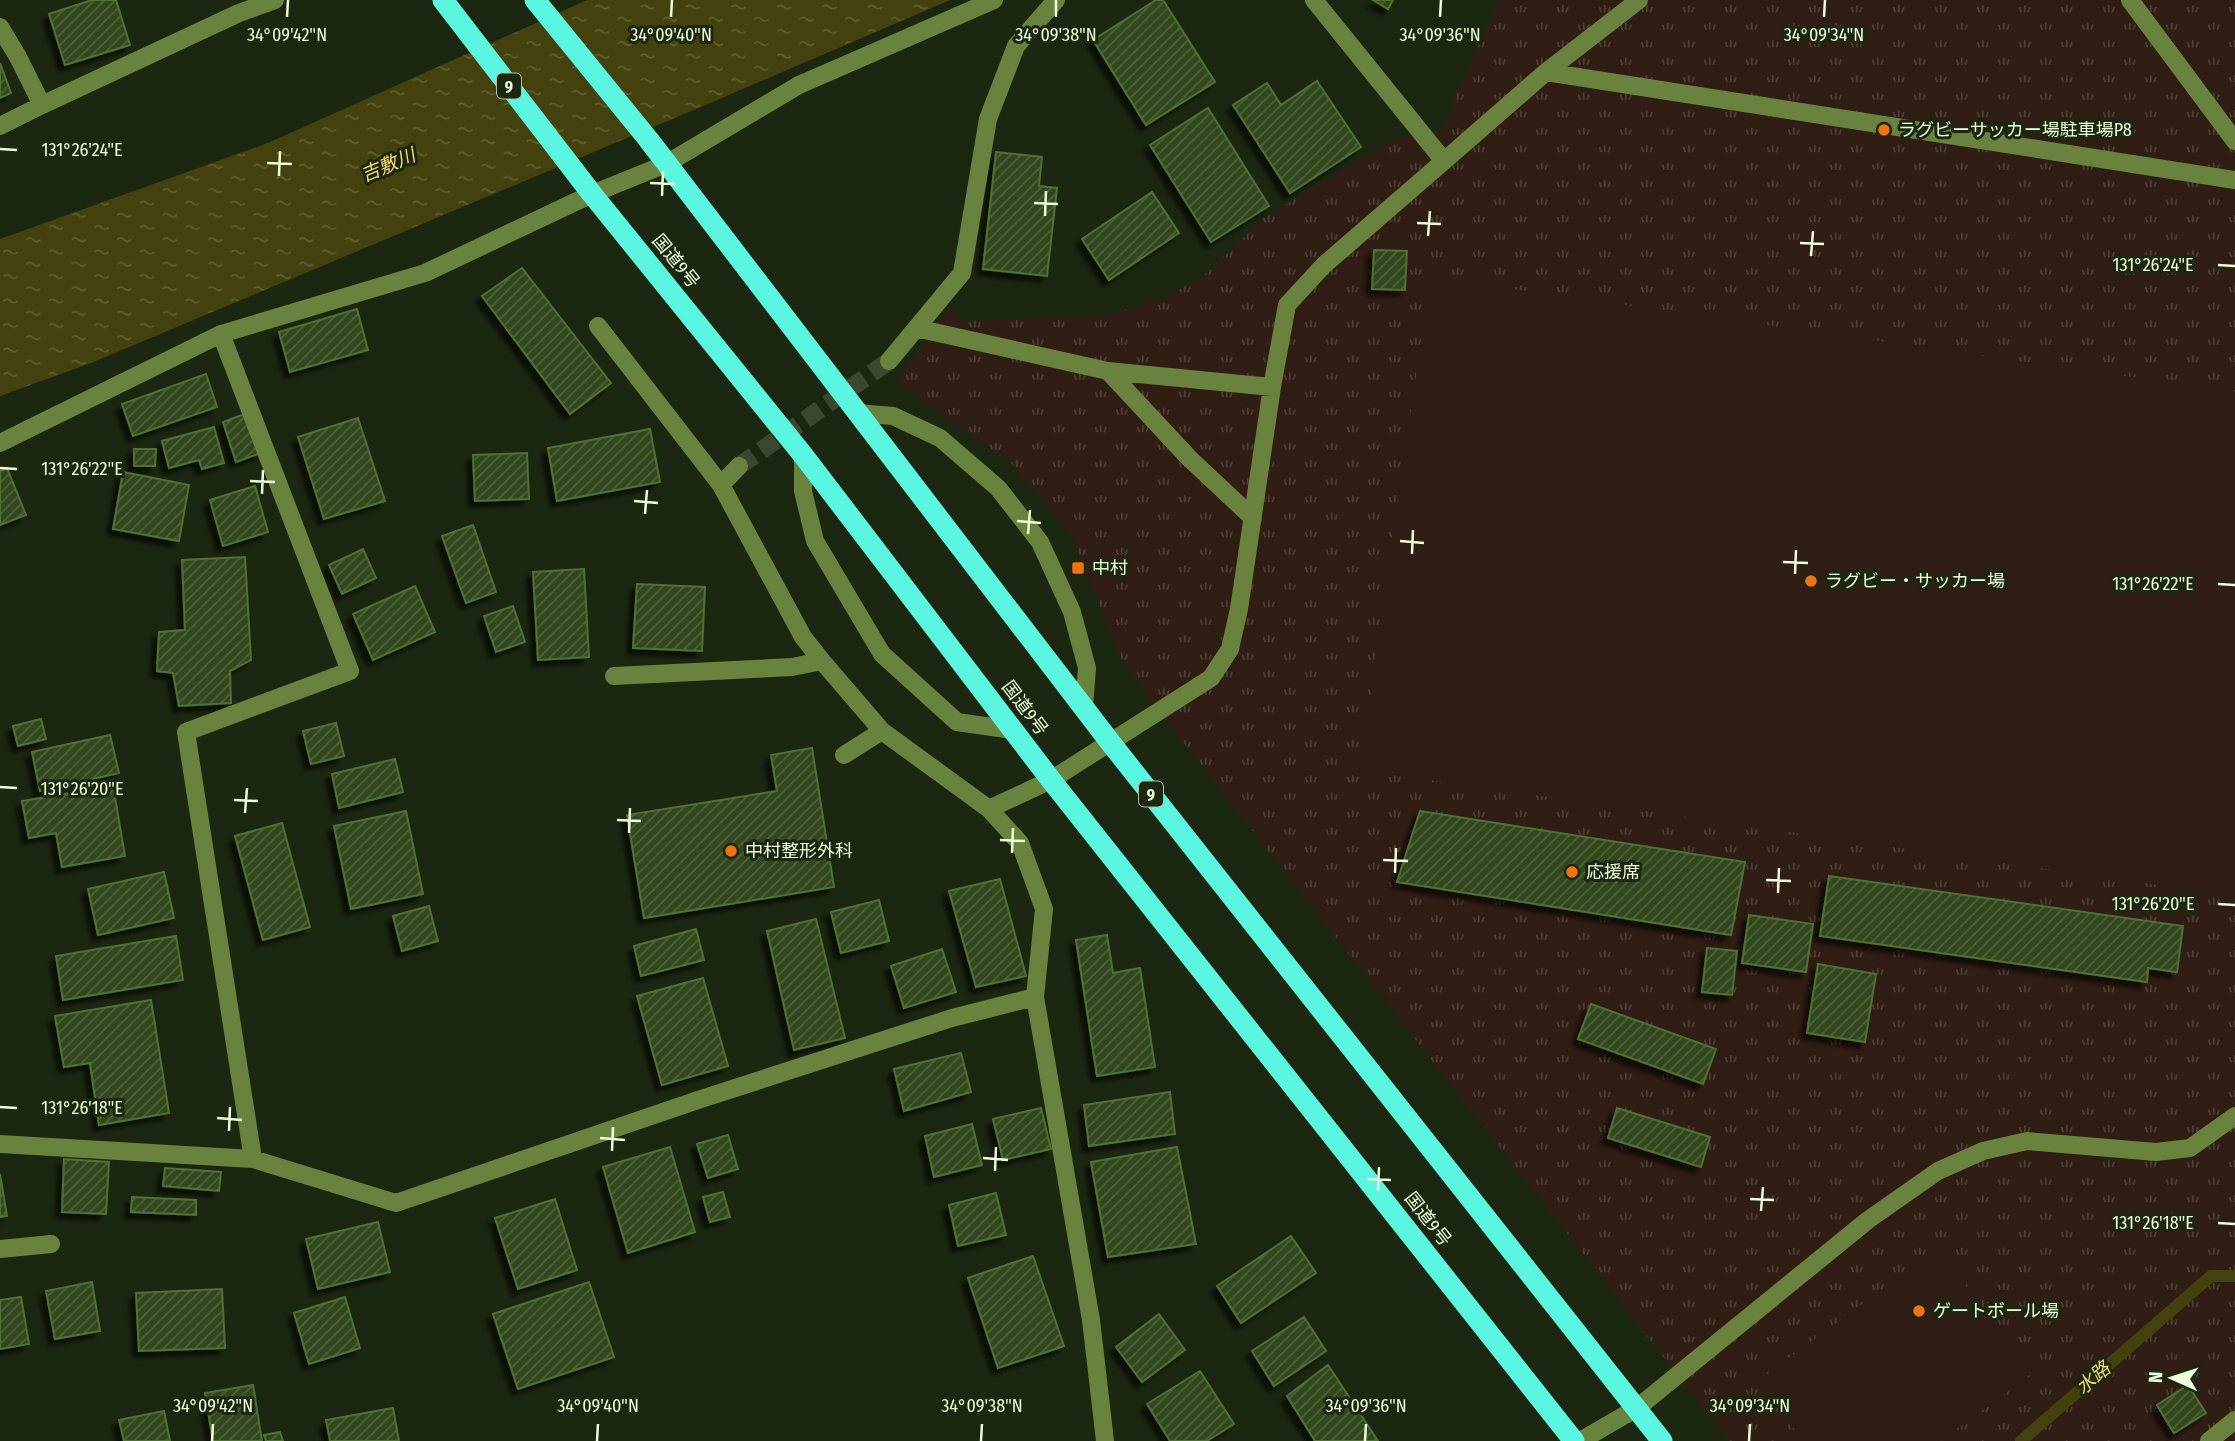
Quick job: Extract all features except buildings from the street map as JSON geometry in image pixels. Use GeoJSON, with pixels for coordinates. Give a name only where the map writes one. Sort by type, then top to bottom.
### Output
{"type":"FeatureCollection","features":[{"type":"Feature","properties":{"kind":"highway","name":"国道9号"},"geometry":{"type":"LineString","coordinates":[[443,0],[592,194],[803,455],[1051,780],[1574,1441]]}},
{"type":"Feature","properties":{"kind":"highway","name":"9"},"geometry":{"type":"LineString","coordinates":[[535,0],[648,139],[1110,742],[1662,1441]]}},
{"type":"Feature","properties":{"kind":"street"},"geometry":{"type":"LineString","coordinates":[[0,126],[239,13],[275,0]]}},
{"type":"Feature","properties":{"kind":"street"},"geometry":{"type":"LineString","coordinates":[[0,443],[221,334],[425,273],[592,194],[666,164],[799,85],[994,0]]}},
{"type":"Feature","properties":{"kind":"street"},"geometry":{"type":"LineString","coordinates":[[888,361],[962,273],[988,119],[1016,46],[1056,0]]}},
{"type":"Feature","properties":{"kind":"street"},"geometry":{"type":"LineString","coordinates":[[1314,0],[1444,160]]}},
{"type":"Feature","properties":{"kind":"street"},"geometry":{"type":"LineString","coordinates":[[989,809],[1051,780],[1211,678],[1230,649],[1239,609],[1287,305],[1324,265],[1444,160],[1546,72],[1639,0]]}},
{"type":"Feature","properties":{"kind":"street"},"geometry":{"type":"LineString","coordinates":[[2130,0],[2235,141]]}},
{"type":"Feature","properties":{"kind":"street"},"geometry":{"type":"LineString","coordinates":[[0,27],[19,57],[42,106]]}},
{"type":"Feature","properties":{"kind":"street"},"geometry":{"type":"LineString","coordinates":[[1546,72],[2235,180]]}},
{"type":"Feature","properties":{"kind":"street"},"geometry":{"type":"LineString","coordinates":[[598,326],[721,485],[803,638],[822,662],[881,731],[989,809],[1020,843],[1044,909],[1035,997],[1091,1320],[1105,1441]]}},
{"type":"Feature","properties":{"kind":"street"},"geometry":{"type":"LineString","coordinates":[[916,328],[1108,371],[1272,387]]}},
{"type":"Feature","properties":{"kind":"street"},"geometry":{"type":"LineString","coordinates":[[221,334],[350,671],[186,732],[253,1159]]}},
{"type":"Feature","properties":{"kind":"street"},"geometry":{"type":"LineString","coordinates":[[1108,371],[1189,458],[1253,518]]}},
{"type":"Feature","properties":{"kind":"street"},"geometry":{"type":"LineString","coordinates":[[857,413],[892,416],[940,438],[998,488],[1040,542],[1072,612],[1087,668],[1084,707]]}},
{"type":"Feature","properties":{"kind":"street"},"geometry":{"type":"LineString","coordinates":[[803,455],[803,491],[815,541],[882,654],[957,722],[1013,730]]}},
{"type":"Feature","properties":{"kind":"street"},"geometry":{"type":"LineString","coordinates":[[721,485],[739,466]]}},
{"type":"Feature","properties":{"kind":"street"},"geometry":{"type":"LineString","coordinates":[[614,676],[792,667],[822,662]]}},
{"type":"Feature","properties":{"kind":"street"},"geometry":{"type":"LineString","coordinates":[[844,755],[881,731]]}},
{"type":"Feature","properties":{"kind":"street"},"geometry":{"type":"LineString","coordinates":[[0,1144],[253,1159],[396,1203],[727,1090],[952,1018],[1035,997]]}},
{"type":"Feature","properties":{"kind":"street"},"geometry":{"type":"LineString","coordinates":[[1580,1441],[1637,1408],[1868,1220],[1938,1171],[1983,1151],[2028,1142],[2155,1152],[2190,1148],[2235,1116]]}},
{"type":"Feature","properties":{"kind":"street"},"geometry":{"type":"LineString","coordinates":[[0,1249],[51,1244]]}},
{"type":"Feature","properties":{"kind":"street"},"geometry":{"type":"LineString","coordinates":[[2210,1441],[2235,1420]]}},
{"type":"Feature","properties":{"kind":"green space"},"geometry":{"type":"Polygon","coordinates":[[[1498,0],[2235,0],[2235,1441],[1729,1441],[1121,659],[1072,536],[1011,463],[896,382],[947,310],[961,321],[1102,316],[1164,298],[1203,276],[1264,218],[1393,139],[1442,129],[1498,0]]]}},
{"type":"Feature","properties":{"kind":"green space","name":"ラグビー・サッカー場"},"geometry":{"type":"Polygon","coordinates":[[[1430,277],[2235,392],[2235,896],[1360,770],[1430,277]]]}},
{"type":"Feature","properties":{"kind":"green space","name":"ゲートボール場"},"geometry":{"type":"Polygon","coordinates":[[[1938,1248],[2031,1374],[1941,1441],[1803,1441],[1758,1381],[1938,1248]]]}},
{"type":"Feature","properties":{"kind":"water","name":"吉敷川"},"geometry":{"type":"Polygon","coordinates":[[[587,0],[950,0],[91,363],[0,396],[0,239],[268,143],[587,0]]]}},
{"type":"Feature","properties":{"kind":"waterway","name":"水路"},"geometry":{"type":"LineString","coordinates":[[2021,1441],[2211,1276],[2235,1276]]}},
{"type":"Feature","properties":{"kind":"tunnel"},"geometry":{"type":"LineString","coordinates":[[739,466],[889,361]]}},
{"type":"Feature","properties":{"kind":"place","name":"ラグビーサッカー場駐車場P8"},"geometry":{"type":"Point","coordinates":[1884,130]}},
{"type":"Feature","properties":{"kind":"place","name":"中村"},"geometry":{"type":"Point","coordinates":[1078,568]}},
{"type":"Feature","properties":{"kind":"place","name":"ラグビー・サッカー場"},"geometry":{"type":"Point","coordinates":[1811,581]}},
{"type":"Feature","properties":{"kind":"place","name":"中村整形外科"},"geometry":{"type":"Point","coordinates":[731,851]}},
{"type":"Feature","properties":{"kind":"place","name":"応援席"},"geometry":{"type":"Point","coordinates":[1572,872]}},
{"type":"Feature","properties":{"kind":"place","name":"ゲートボール場"},"geometry":{"type":"Point","coordinates":[1919,1311]}}]}
